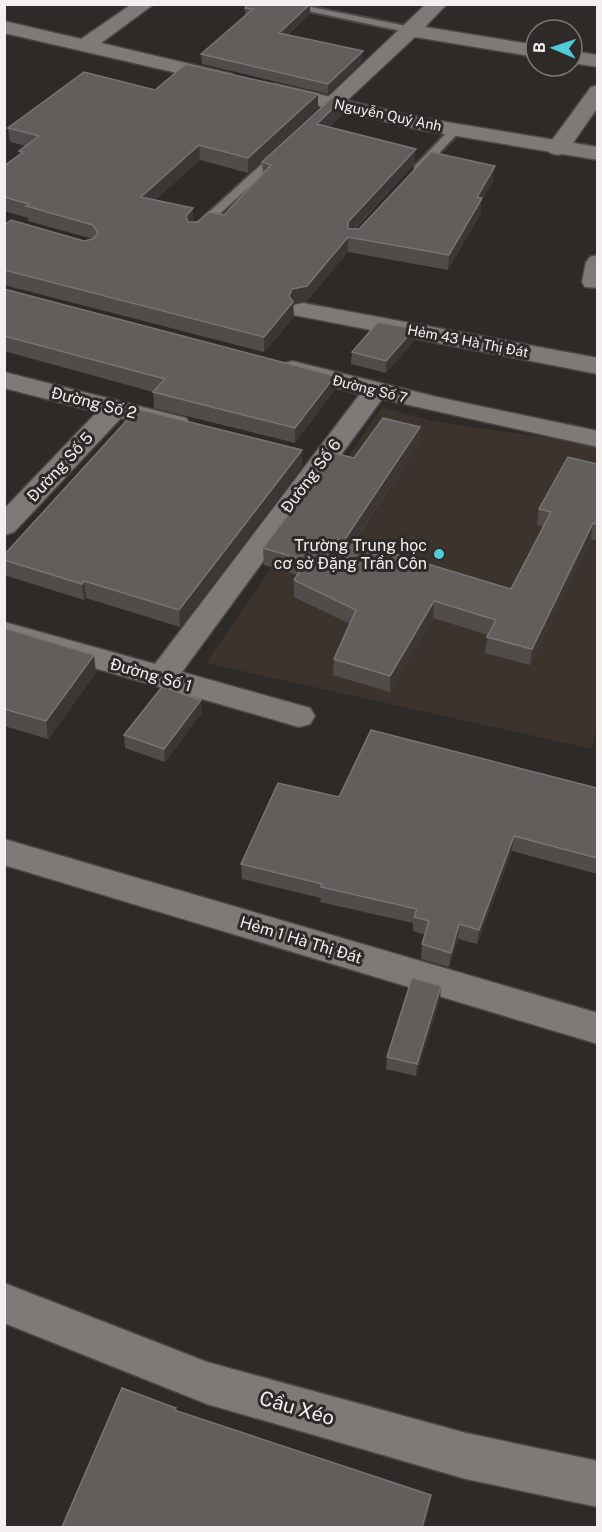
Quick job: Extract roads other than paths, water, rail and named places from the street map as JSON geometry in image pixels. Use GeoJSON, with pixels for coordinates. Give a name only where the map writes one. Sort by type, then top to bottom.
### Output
{"type":"FeatureCollection","features":[{"type":"Feature","properties":{"kind":"street"},"geometry":{"type":"LineString","coordinates":[[60,39],[113,4]]}},
{"type":"Feature","properties":{"kind":"street"},"geometry":{"type":"LineString","coordinates":[[84,46],[144,4]]}},
{"type":"Feature","properties":{"kind":"street"},"geometry":{"type":"LineString","coordinates":[[329,107],[438,4]]}},
{"type":"Feature","properties":{"kind":"street","name":"Nguyễn Quý Anh"},"geometry":{"type":"LineString","coordinates":[[4,27],[248,84],[329,107],[597,154]]}},
{"type":"Feature","properties":{"kind":"street"},"geometry":{"type":"LineString","coordinates":[[411,30],[524,49]]}},
{"type":"Feature","properties":{"kind":"street"},"geometry":{"type":"LineString","coordinates":[[558,147],[597,91]]}},
{"type":"Feature","properties":{"kind":"street","name":"Hẻm 43 Hà Thị Đát"},"geometry":{"type":"LineString","coordinates":[[303,310],[597,366]]}},
{"type":"Feature","properties":{"kind":"street","name":"Đường Số 7"},"geometry":{"type":"LineString","coordinates":[[271,364],[375,391],[597,439]]}},
{"type":"Feature","properties":{"kind":"street","name":"Đường Số 2"},"geometry":{"type":"LineString","coordinates":[[11,390],[115,408],[196,428]]}},
{"type":"Feature","properties":{"kind":"street","name":"Đường Số 6"},"geometry":{"type":"LineString","coordinates":[[161,678],[311,458],[375,391]]}},
{"type":"Feature","properties":{"kind":"street","name":"Đường Số 5"},"geometry":{"type":"LineString","coordinates":[[4,526],[115,408]]}},
{"type":"Feature","properties":{"kind":"street","name":"Đường Số 1"},"geometry":{"type":"LineString","coordinates":[[4,632],[299,716]]}},
{"type":"Feature","properties":{"kind":"street","name":"Hẻm 1 Hà Thị Đát"},"geometry":{"type":"LineString","coordinates":[[4,852],[597,1029]]}},
{"type":"Feature","properties":{"kind":"street","name":"Cầu Xéo"},"geometry":{"type":"LineString","coordinates":[[4,1303],[207,1383],[466,1456],[597,1484]]}},
{"type":"Feature","properties":{"kind":"lane"},"geometry":{"type":"LineString","coordinates":[[279,4],[411,30]]}},
{"type":"Feature","properties":{"kind":"lane"},"geometry":{"type":"LineString","coordinates":[[408,180],[455,130]]}},
{"type":"Feature","properties":{"kind":"lane"},"geometry":{"type":"LineString","coordinates":[[193,232],[289,144]]}},
{"type":"Feature","properties":{"kind":"place","name":"Trường Trung học cơ sở Đặng Trần Côn"},"geometry":{"type":"Point","coordinates":[439,554]}}]}
